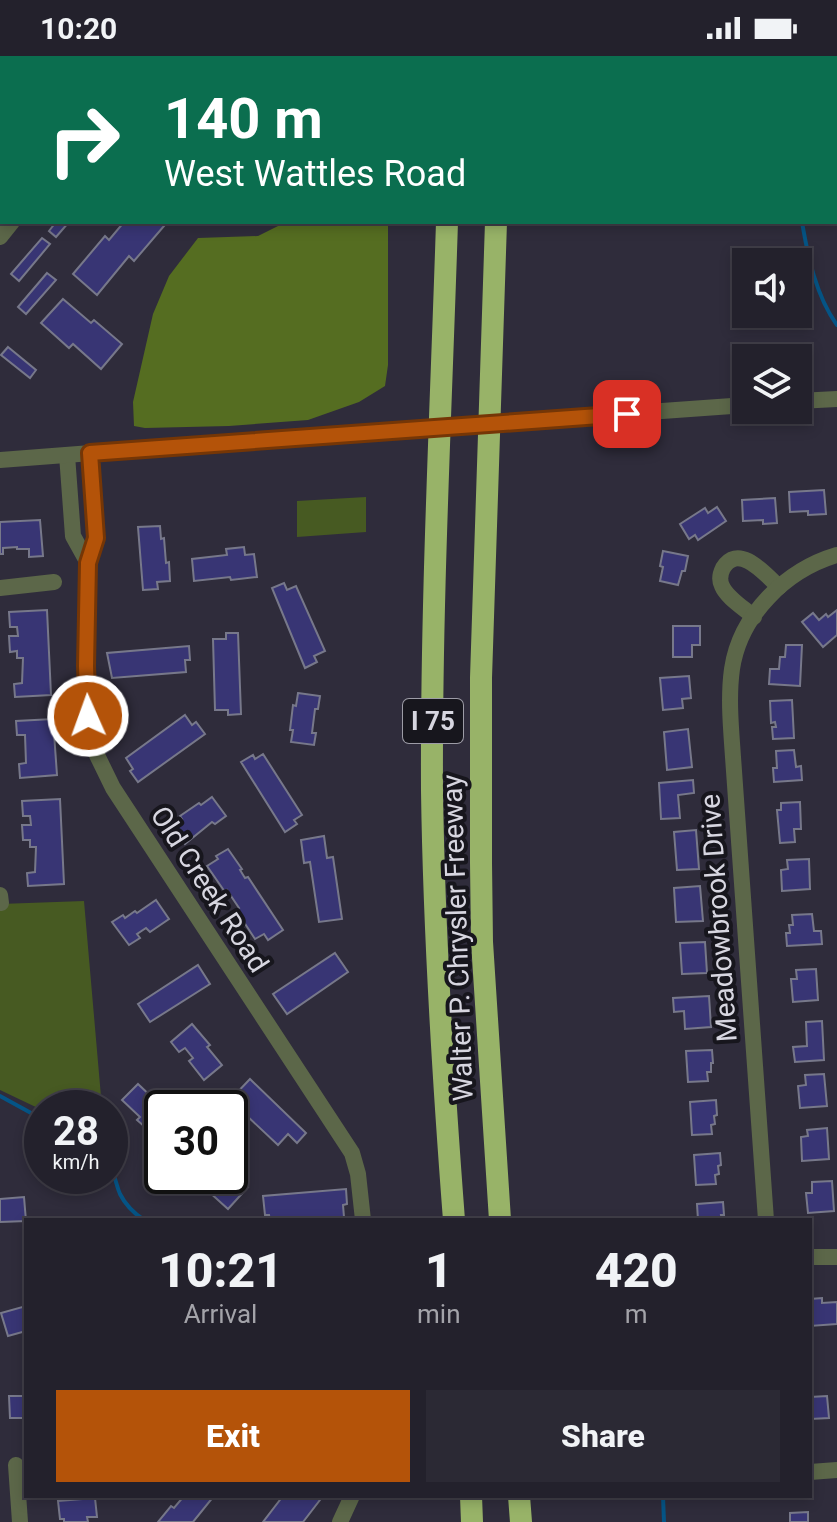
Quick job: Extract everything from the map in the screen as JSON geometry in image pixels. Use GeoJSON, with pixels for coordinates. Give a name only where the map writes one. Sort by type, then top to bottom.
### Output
{"type":"FeatureCollection","features":[{"type":"Feature","properties":{"kind":"highway","name":"Walter P. Chrysler Freeway"},"geometry":{"type":"LineString","coordinates":[[447,224],[433,641],[432,790],[436,956],[454,1218]]}},
{"type":"Feature","properties":{"kind":"highway","name":"Walter P. Chrysler Freeway"},"geometry":{"type":"LineString","coordinates":[[496,224],[481,678],[481,833],[482,942],[500,1218]]}},
{"type":"Feature","properties":{"kind":"highway"},"geometry":{"type":"LineString","coordinates":[[471,1498],[472,1522]]}},
{"type":"Feature","properties":{"kind":"highway"},"geometry":{"type":"LineString","coordinates":[[519,1498],[521,1522]]}},
{"type":"Feature","properties":{"kind":"street"},"geometry":{"type":"LineString","coordinates":[[812,400],[837,399]]}},
{"type":"Feature","properties":{"kind":"street"},"geometry":{"type":"LineString","coordinates":[[0,460],[732,406]]}},
{"type":"Feature","properties":{"kind":"street","name":"Old Creek Road"},"geometry":{"type":"LineString","coordinates":[[90,453],[96,538],[88,563],[86,666],[90,734],[99,760],[132,818],[352,1153],[358,1174],[363,1218]]}},
{"type":"Feature","properties":{"kind":"street","name":"Old Creek Road"},"geometry":{"type":"LineString","coordinates":[[67,455],[73,536],[88,563]]}},
{"type":"Feature","properties":{"kind":"street","name":"Meadowbrook Drive"},"geometry":{"type":"LineString","coordinates":[[766,1218],[731,680],[743,636],[764,602],[779,587],[811,565],[837,555]]}},
{"type":"Feature","properties":{"kind":"street"},"geometry":{"type":"LineString","coordinates":[[754,617],[723,590],[720,577],[726,564],[731,560],[745,559],[779,587]]}},
{"type":"Feature","properties":{"kind":"street"},"geometry":{"type":"LineString","coordinates":[[0,588],[54,582]]}},
{"type":"Feature","properties":{"kind":"street"},"geometry":{"type":"LineString","coordinates":[[0,895],[1,903]]}},
{"type":"Feature","properties":{"kind":"street"},"geometry":{"type":"LineString","coordinates":[[812,1257],[837,1257]]}},
{"type":"Feature","properties":{"kind":"street"},"geometry":{"type":"LineString","coordinates":[[14,1465],[20,1522]]}},
{"type":"Feature","properties":{"kind":"street"},"geometry":{"type":"LineString","coordinates":[[812,1472],[837,1470]]}},
{"type":"Feature","properties":{"kind":"street"},"geometry":{"type":"LineString","coordinates":[[340,1522],[351,1498]]}},
{"type":"Feature","properties":{"kind":"green space"},"geometry":{"type":"Polygon","coordinates":[[[282,224],[388,224],[388,365],[385,386],[359,402],[308,420],[229,426],[134,426],[133,402],[153,314],[169,276],[198,238],[258,236],[282,224]]]}},
{"type":"Feature","properties":{"kind":"green space"},"geometry":{"type":"Polygon","coordinates":[[[366,497],[366,532],[297,537],[297,501],[366,497]]]}},
{"type":"Feature","properties":{"kind":"green space"},"geometry":{"type":"Polygon","coordinates":[[[84,901],[100,1090],[24,1090],[24,1101],[0,1090],[0,904],[84,901]]]}},
{"type":"Feature","properties":{"kind":"building"},"geometry":{"type":"Polygon","coordinates":[[[54,224],[67,224],[56,237],[49,231],[54,224]]]}},
{"type":"Feature","properties":{"kind":"building"},"geometry":{"type":"Polygon","coordinates":[[[122,224],[164,226],[134,261],[129,256],[97,295],[73,274],[105,236],[109,240],[122,224]]]}},
{"type":"Feature","properties":{"kind":"building"},"geometry":{"type":"Polygon","coordinates":[[[42,238],[50,244],[19,281],[11,274],[42,238]]]}},
{"type":"Feature","properties":{"kind":"building"},"geometry":{"type":"Polygon","coordinates":[[[47,273],[56,280],[26,314],[18,307],[47,273]]]}},
{"type":"Feature","properties":{"kind":"building"},"geometry":{"type":"Polygon","coordinates":[[[63,299],[122,344],[101,369],[73,344],[69,348],[41,323],[63,299]]]}},
{"type":"Feature","properties":{"kind":"building"},"geometry":{"type":"Polygon","coordinates":[[[8,347],[36,370],[30,378],[1,355],[8,347]]]}},
{"type":"Feature","properties":{"kind":"building"},"geometry":{"type":"Polygon","coordinates":[[[824,490],[826,514],[790,512],[789,492],[824,490]]]}},
{"type":"Feature","properties":{"kind":"building"},"geometry":{"type":"Polygon","coordinates":[[[775,498],[777,523],[743,521],[742,500],[775,498]]]}},
{"type":"Feature","properties":{"kind":"building"},"geometry":{"type":"Polygon","coordinates":[[[717,507],[726,521],[698,540],[695,535],[689,539],[680,524],[705,508],[708,513],[717,507]]]}},
{"type":"Feature","properties":{"kind":"building"},"geometry":{"type":"Polygon","coordinates":[[[40,520],[43,556],[29,557],[29,549],[17,547],[3,548],[3,554],[0,554],[0,522],[40,520]]]}},
{"type":"Feature","properties":{"kind":"building"},"geometry":{"type":"Polygon","coordinates":[[[160,526],[166,563],[169,562],[170,581],[157,582],[158,589],[143,590],[138,527],[160,526]]]}},
{"type":"Feature","properties":{"kind":"building"},"geometry":{"type":"Polygon","coordinates":[[[244,547],[245,555],[254,554],[257,577],[194,581],[192,559],[227,555],[226,549],[244,547]]]}},
{"type":"Feature","properties":{"kind":"building"},"geometry":{"type":"Polygon","coordinates":[[[663,551],[688,556],[678,585],[660,581],[663,551]]]}},
{"type":"Feature","properties":{"kind":"building"},"geometry":{"type":"Polygon","coordinates":[[[284,583],[287,590],[296,586],[325,651],[314,656],[317,662],[305,668],[272,588],[284,583]]]}},
{"type":"Feature","properties":{"kind":"building"},"geometry":{"type":"Polygon","coordinates":[[[47,610],[51,695],[15,697],[14,684],[22,683],[23,658],[17,658],[17,651],[10,652],[9,636],[18,636],[17,627],[10,627],[9,612],[47,610]]]}},
{"type":"Feature","properties":{"kind":"building"},"geometry":{"type":"Polygon","coordinates":[[[837,610],[837,635],[823,647],[802,622],[813,613],[819,620],[837,610]]]}},
{"type":"Feature","properties":{"kind":"building"},"geometry":{"type":"Polygon","coordinates":[[[673,626],[700,626],[700,645],[692,645],[692,657],[673,657],[673,626]]]}},
{"type":"Feature","properties":{"kind":"building"},"geometry":{"type":"Polygon","coordinates":[[[226,633],[238,633],[241,714],[228,715],[228,710],[215,710],[213,639],[226,639],[226,633]]]}},
{"type":"Feature","properties":{"kind":"building"},"geometry":{"type":"Polygon","coordinates":[[[786,645],[802,645],[800,686],[769,684],[770,669],[779,669],[786,645]]]}},
{"type":"Feature","properties":{"kind":"building"},"geometry":{"type":"Polygon","coordinates":[[[189,646],[190,660],[185,660],[186,672],[112,678],[107,653],[189,646]]]}},
{"type":"Feature","properties":{"kind":"building"},"geometry":{"type":"Polygon","coordinates":[[[689,676],[691,698],[682,699],[683,708],[663,710],[660,678],[689,676]]]}},
{"type":"Feature","properties":{"kind":"building"},"geometry":{"type":"Polygon","coordinates":[[[298,693],[320,696],[312,733],[316,733],[314,745],[291,742],[293,705],[296,706],[298,693]]]}},
{"type":"Feature","properties":{"kind":"building"},"geometry":{"type":"Polygon","coordinates":[[[792,700],[794,738],[773,739],[772,727],[776,727],[775,722],[771,723],[770,701],[792,700]]]}},
{"type":"Feature","properties":{"kind":"building"},"geometry":{"type":"Polygon","coordinates":[[[185,715],[192,725],[196,722],[205,734],[138,782],[126,758],[185,715]]]}},
{"type":"Feature","properties":{"kind":"building"},"geometry":{"type":"Polygon","coordinates":[[[53,719],[57,775],[20,778],[19,764],[26,763],[25,735],[17,735],[16,721],[53,719]]]}},
{"type":"Feature","properties":{"kind":"building"},"geometry":{"type":"Polygon","coordinates":[[[688,729],[692,767],[667,770],[664,732],[688,729]]]}},
{"type":"Feature","properties":{"kind":"building"},"geometry":{"type":"Polygon","coordinates":[[[794,750],[796,767],[801,766],[802,780],[774,782],[776,751],[794,750]]]}},
{"type":"Feature","properties":{"kind":"building"},"geometry":{"type":"Polygon","coordinates":[[[263,754],[302,815],[294,820],[297,824],[285,832],[241,762],[253,755],[255,759],[263,754]]]}},
{"type":"Feature","properties":{"kind":"building"},"geometry":{"type":"Polygon","coordinates":[[[693,780],[694,793],[678,795],[680,818],[661,819],[659,783],[693,780]]]}},
{"type":"Feature","properties":{"kind":"building"},"geometry":{"type":"Polygon","coordinates":[[[212,797],[226,816],[215,824],[212,822],[185,844],[182,839],[178,842],[170,832],[182,819],[180,816],[212,797]]]}},
{"type":"Feature","properties":{"kind":"building"},"geometry":{"type":"Polygon","coordinates":[[[60,799],[64,884],[28,886],[27,873],[35,872],[36,847],[30,847],[30,840],[23,840],[22,825],[31,825],[30,816],[23,816],[22,801],[60,799]]]}},
{"type":"Feature","properties":{"kind":"building"},"geometry":{"type":"Polygon","coordinates":[[[800,802],[801,829],[794,829],[795,842],[780,843],[777,810],[781,810],[781,803],[800,802]]]}},
{"type":"Feature","properties":{"kind":"building"},"geometry":{"type":"Polygon","coordinates":[[[696,830],[699,869],[677,870],[674,832],[696,830]]]}},
{"type":"Feature","properties":{"kind":"building"},"geometry":{"type":"Polygon","coordinates":[[[324,836],[327,858],[333,857],[342,919],[319,922],[310,862],[304,863],[301,840],[324,836]]]}},
{"type":"Feature","properties":{"kind":"building"},"geometry":{"type":"Polygon","coordinates":[[[228,849],[283,930],[268,940],[264,934],[255,939],[236,910],[239,908],[207,866],[228,849]]]}},
{"type":"Feature","properties":{"kind":"building"},"geometry":{"type":"Polygon","coordinates":[[[809,859],[810,889],[782,891],[781,870],[788,869],[787,860],[809,859]]]}},
{"type":"Feature","properties":{"kind":"building"},"geometry":{"type":"Polygon","coordinates":[[[700,886],[703,921],[676,922],[674,888],[700,886]]]}},
{"type":"Feature","properties":{"kind":"building"},"geometry":{"type":"Polygon","coordinates":[[[156,900],[169,919],[150,932],[146,928],[137,934],[140,938],[129,945],[112,922],[123,915],[125,918],[135,911],[137,913],[156,900]]]}},
{"type":"Feature","properties":{"kind":"building"},"geometry":{"type":"Polygon","coordinates":[[[812,914],[814,931],[821,931],[822,944],[787,946],[786,933],[790,933],[789,925],[793,925],[792,915],[812,914]]]}},
{"type":"Feature","properties":{"kind":"building"},"geometry":{"type":"Polygon","coordinates":[[[705,942],[707,973],[682,974],[680,943],[705,942]]]}},
{"type":"Feature","properties":{"kind":"building"},"geometry":{"type":"Polygon","coordinates":[[[335,953],[348,972],[287,1014],[273,994],[335,953]]]}},
{"type":"Feature","properties":{"kind":"building"},"geometry":{"type":"Polygon","coordinates":[[[198,965],[210,984],[150,1022],[138,1004],[198,965]]]}},
{"type":"Feature","properties":{"kind":"building"},"geometry":{"type":"Polygon","coordinates":[[[816,969],[818,1000],[793,1002],[791,979],[797,979],[796,970],[816,969]]]}},
{"type":"Feature","properties":{"kind":"building"},"geometry":{"type":"Polygon","coordinates":[[[709,996],[711,1027],[685,1029],[684,1011],[674,1012],[673,998],[709,996]]]}},
{"type":"Feature","properties":{"kind":"building"},"geometry":{"type":"Polygon","coordinates":[[[822,1021],[824,1060],[795,1062],[793,1047],[807,1046],[806,1022],[822,1021]]]}},
{"type":"Feature","properties":{"kind":"building"},"geometry":{"type":"Polygon","coordinates":[[[192,1024],[222,1065],[204,1080],[189,1061],[193,1058],[185,1048],[179,1052],[171,1042],[192,1024]]]}},
{"type":"Feature","properties":{"kind":"building"},"geometry":{"type":"Polygon","coordinates":[[[712,1050],[713,1063],[711,1072],[707,1072],[708,1081],[688,1082],[686,1051],[712,1050]]]}},
{"type":"Feature","properties":{"kind":"building"},"geometry":{"type":"Polygon","coordinates":[[[824,1074],[827,1106],[800,1108],[798,1086],[806,1085],[805,1075],[824,1074]]]}},
{"type":"Feature","properties":{"kind":"building"},"geometry":{"type":"Polygon","coordinates":[[[250,1079],[306,1133],[297,1143],[288,1134],[278,1145],[248,1117],[248,1090],[240,1090],[250,1079]]]}},
{"type":"Feature","properties":{"kind":"building"},"geometry":{"type":"Polygon","coordinates":[[[138,1084],[144,1090],[144,1126],[137,1120],[140,1117],[128,1106],[128,1094],[138,1084]]]}},
{"type":"Feature","properties":{"kind":"building"},"geometry":{"type":"Polygon","coordinates":[[[716,1100],[717,1115],[714,1116],[715,1124],[711,1125],[712,1134],[692,1135],[690,1102],[716,1100]]]}},
{"type":"Feature","properties":{"kind":"building"},"geometry":{"type":"Polygon","coordinates":[[[827,1128],[829,1159],[802,1161],[801,1137],[808,1136],[807,1130],[827,1128]]]}},
{"type":"Feature","properties":{"kind":"building"},"geometry":{"type":"Polygon","coordinates":[[[720,1153],[721,1165],[718,1166],[719,1174],[715,1175],[716,1184],[696,1185],[694,1155],[720,1153]]]}},
{"type":"Feature","properties":{"kind":"building"},"geometry":{"type":"Polygon","coordinates":[[[832,1181],[834,1211],[808,1213],[806,1193],[812,1193],[812,1182],[832,1181]]]}},
{"type":"Feature","properties":{"kind":"building"},"geometry":{"type":"Polygon","coordinates":[[[346,1189],[347,1204],[343,1205],[344,1217],[270,1218],[265,1215],[263,1196],[346,1189]]]}},
{"type":"Feature","properties":{"kind":"building"},"geometry":{"type":"Polygon","coordinates":[[[211,1194],[242,1194],[228,1209],[211,1194]]]}},
{"type":"Feature","properties":{"kind":"building"},"geometry":{"type":"Polygon","coordinates":[[[24,1197],[24,1221],[0,1222],[0,1199],[24,1197]]]}},
{"type":"Feature","properties":{"kind":"building"},"geometry":{"type":"Polygon","coordinates":[[[723,1202],[724,1215],[722,1218],[698,1218],[697,1204],[723,1202]]]}},
{"type":"Feature","properties":{"kind":"building"},"geometry":{"type":"Polygon","coordinates":[[[822,1298],[822,1303],[837,1302],[837,1324],[812,1326],[812,1299],[822,1298]]]}},
{"type":"Feature","properties":{"kind":"building"},"geometry":{"type":"Polygon","coordinates":[[[24,1307],[24,1332],[8,1336],[1,1313],[24,1307]]]}},
{"type":"Feature","properties":{"kind":"building"},"geometry":{"type":"Polygon","coordinates":[[[9,1396],[24,1396],[24,1418],[10,1418],[9,1396]]]}},
{"type":"Feature","properties":{"kind":"building"},"geometry":{"type":"Polygon","coordinates":[[[827,1396],[829,1418],[812,1419],[812,1397],[827,1396]]]}},
{"type":"Feature","properties":{"kind":"building"},"geometry":{"type":"Polygon","coordinates":[[[95,1498],[97,1517],[87,1517],[88,1522],[64,1522],[60,1519],[58,1501],[95,1498]]]}},
{"type":"Feature","properties":{"kind":"building"},"geometry":{"type":"Polygon","coordinates":[[[182,1498],[212,1498],[193,1522],[158,1522],[171,1506],[174,1508],[182,1498]]]}},
{"type":"Feature","properties":{"kind":"building"},"geometry":{"type":"Polygon","coordinates":[[[281,1498],[321,1498],[303,1522],[263,1522],[281,1498]]]}},
{"type":"Feature","properties":{"kind":"building"},"geometry":{"type":"Polygon","coordinates":[[[808,1512],[808,1522],[790,1522],[790,1513],[808,1512]]]}},
{"type":"Feature","properties":{"kind":"waterway"},"geometry":{"type":"LineString","coordinates":[[802,224],[818,289],[837,325]]}},
{"type":"Feature","properties":{"kind":"waterway"},"geometry":{"type":"LineString","coordinates":[[0,1096],[24,1109]]}},
{"type":"Feature","properties":{"kind":"waterway"},"geometry":{"type":"LineString","coordinates":[[120,1194],[142,1218]]}},
{"type":"Feature","properties":{"kind":"waterway"},"geometry":{"type":"LineString","coordinates":[[663,1498],[664,1522]]}},
{"type":"Feature","properties":{"kind":"route"},"geometry":{"type":"LineString","coordinates":[[88,716],[88,563],[96,538],[90,453],[627,414]]}}]}
